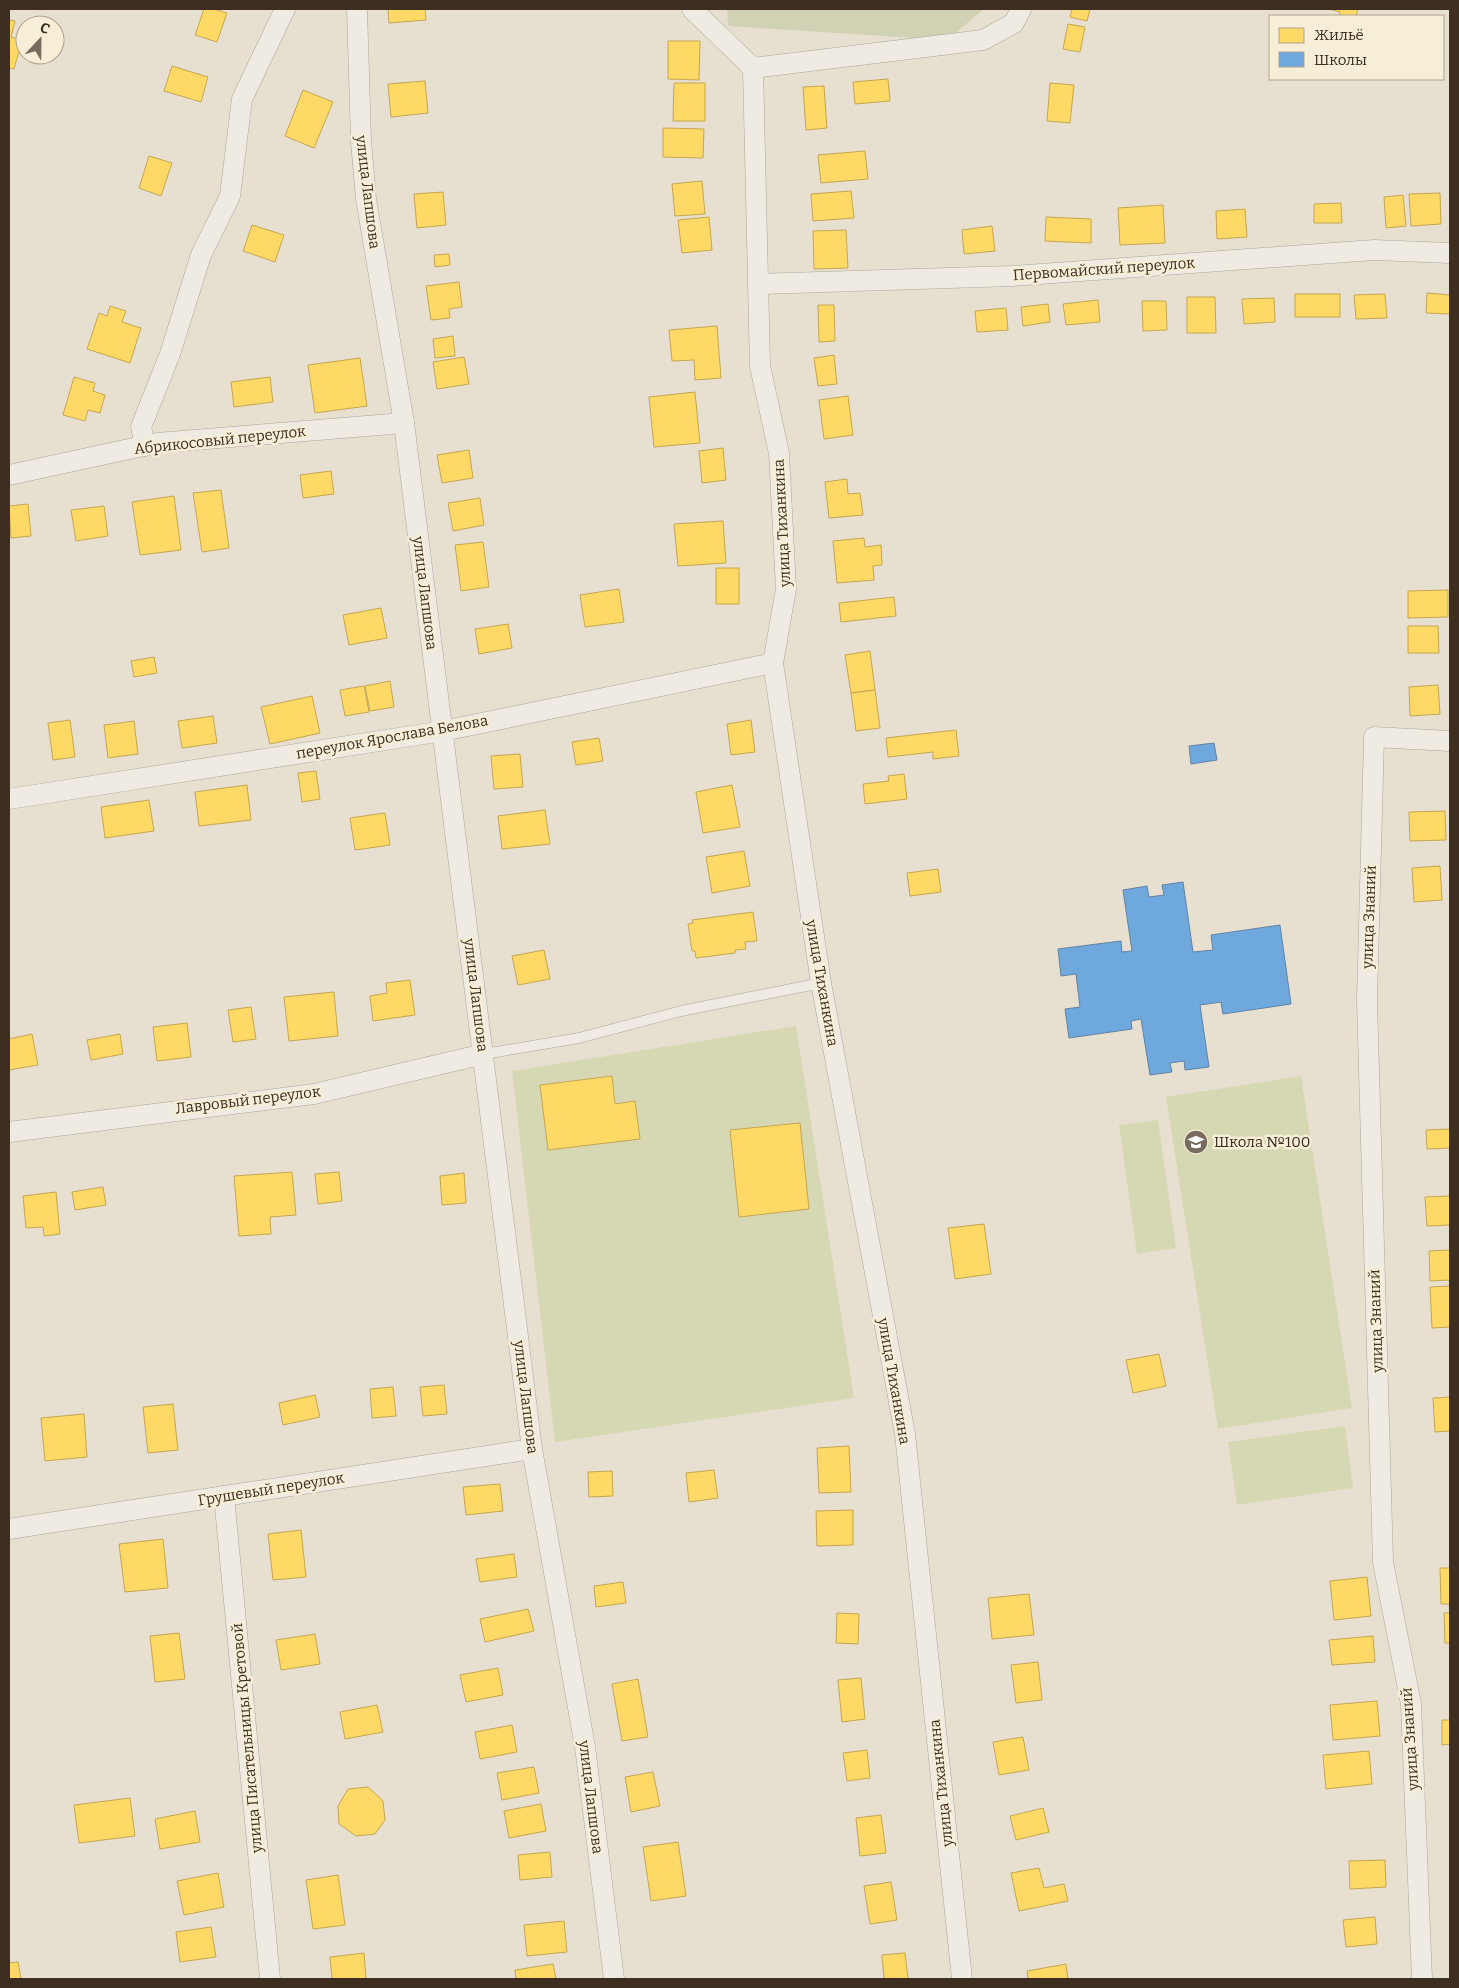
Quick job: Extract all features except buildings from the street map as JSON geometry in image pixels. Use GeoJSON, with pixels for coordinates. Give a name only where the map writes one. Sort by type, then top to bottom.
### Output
{"type":"FeatureCollection","features":[{"type":"Feature","properties":{"kind":"street"},"geometry":{"type":"LineString","coordinates":[[145,446],[141,427],[170,354],[201,255],[230,196],[242,99],[285,9]]}},
{"type":"Feature","properties":{"kind":"street","name":"улица Лапшова"},"geometry":{"type":"LineString","coordinates":[[357,9],[361,141],[366,199],[404,423],[532,1449],[585,1747],[614,1979]]}},
{"type":"Feature","properties":{"kind":"street"},"geometry":{"type":"LineString","coordinates":[[692,9],[753,68],[983,40],[1014,23],[1021,9]]}},
{"type":"Feature","properties":{"kind":"street","name":"улица Тиханкина"},"geometry":{"type":"LineString","coordinates":[[753,68],[760,366],[779,453],[786,579],[786,589],[773,663],[820,983],[905,1434],[962,1979]]}},
{"type":"Feature","properties":{"kind":"street","name":"Первомайский переулок"},"geometry":{"type":"LineString","coordinates":[[758,284],[1012,276],[1374,250],[1450,253]]}},
{"type":"Feature","properties":{"kind":"street","name":"Абрикосовый переулок"},"geometry":{"type":"LineString","coordinates":[[9,475],[145,446],[404,423]]}},
{"type":"Feature","properties":{"kind":"street","name":"переулок Ярослава Белова"},"geometry":{"type":"LineString","coordinates":[[9,798],[443,731],[773,663]]}},
{"type":"Feature","properties":{"kind":"street","name":"улица Знаний"},"geometry":{"type":"LineString","coordinates":[[1422,1979],[1410,1704],[1383,1562],[1367,1000],[1374,737],[1450,741]]}},
{"type":"Feature","properties":{"kind":"street","name":"Лавровый переулок"},"geometry":{"type":"LineString","coordinates":[[9,1132],[314,1094],[484,1054]]}},
{"type":"Feature","properties":{"kind":"street","name":"Грушевый переулок"},"geometry":{"type":"LineString","coordinates":[[9,1529],[532,1449]]}},
{"type":"Feature","properties":{"kind":"street","name":"улица Писательницы Кретовой"},"geometry":{"type":"LineString","coordinates":[[224,1496],[270,1979]]}},
{"type":"Feature","properties":{"kind":"lane"},"geometry":{"type":"LineString","coordinates":[[484,1054],[579,1038],[681,1011],[820,983]]}},
{"type":"Feature","properties":{"kind":"green space"},"geometry":{"type":"Polygon","coordinates":[[[727,9],[984,9],[947,40],[728,26],[727,9]]]}},
{"type":"Feature","properties":{"kind":"green space"},"geometry":{"type":"Polygon","coordinates":[[[796,1026],[854,1398],[555,1442],[512,1071],[796,1026]]]}},
{"type":"Feature","properties":{"kind":"green space"},"geometry":{"type":"Polygon","coordinates":[[[1301,1076],[1352,1408],[1218,1429],[1166,1097],[1301,1076]]]}},
{"type":"Feature","properties":{"kind":"green space"},"geometry":{"type":"Polygon","coordinates":[[[1158,1120],[1176,1248],[1137,1254],[1119,1125],[1158,1120]]]}},
{"type":"Feature","properties":{"kind":"green space"},"geometry":{"type":"Polygon","coordinates":[[[1345,1426],[1353,1488],[1237,1505],[1228,1442],[1345,1426]]]}},
{"type":"Feature","properties":{"kind":"place","name":"Школа №100"},"geometry":{"type":"Point","coordinates":[1196,1142]}}]}
